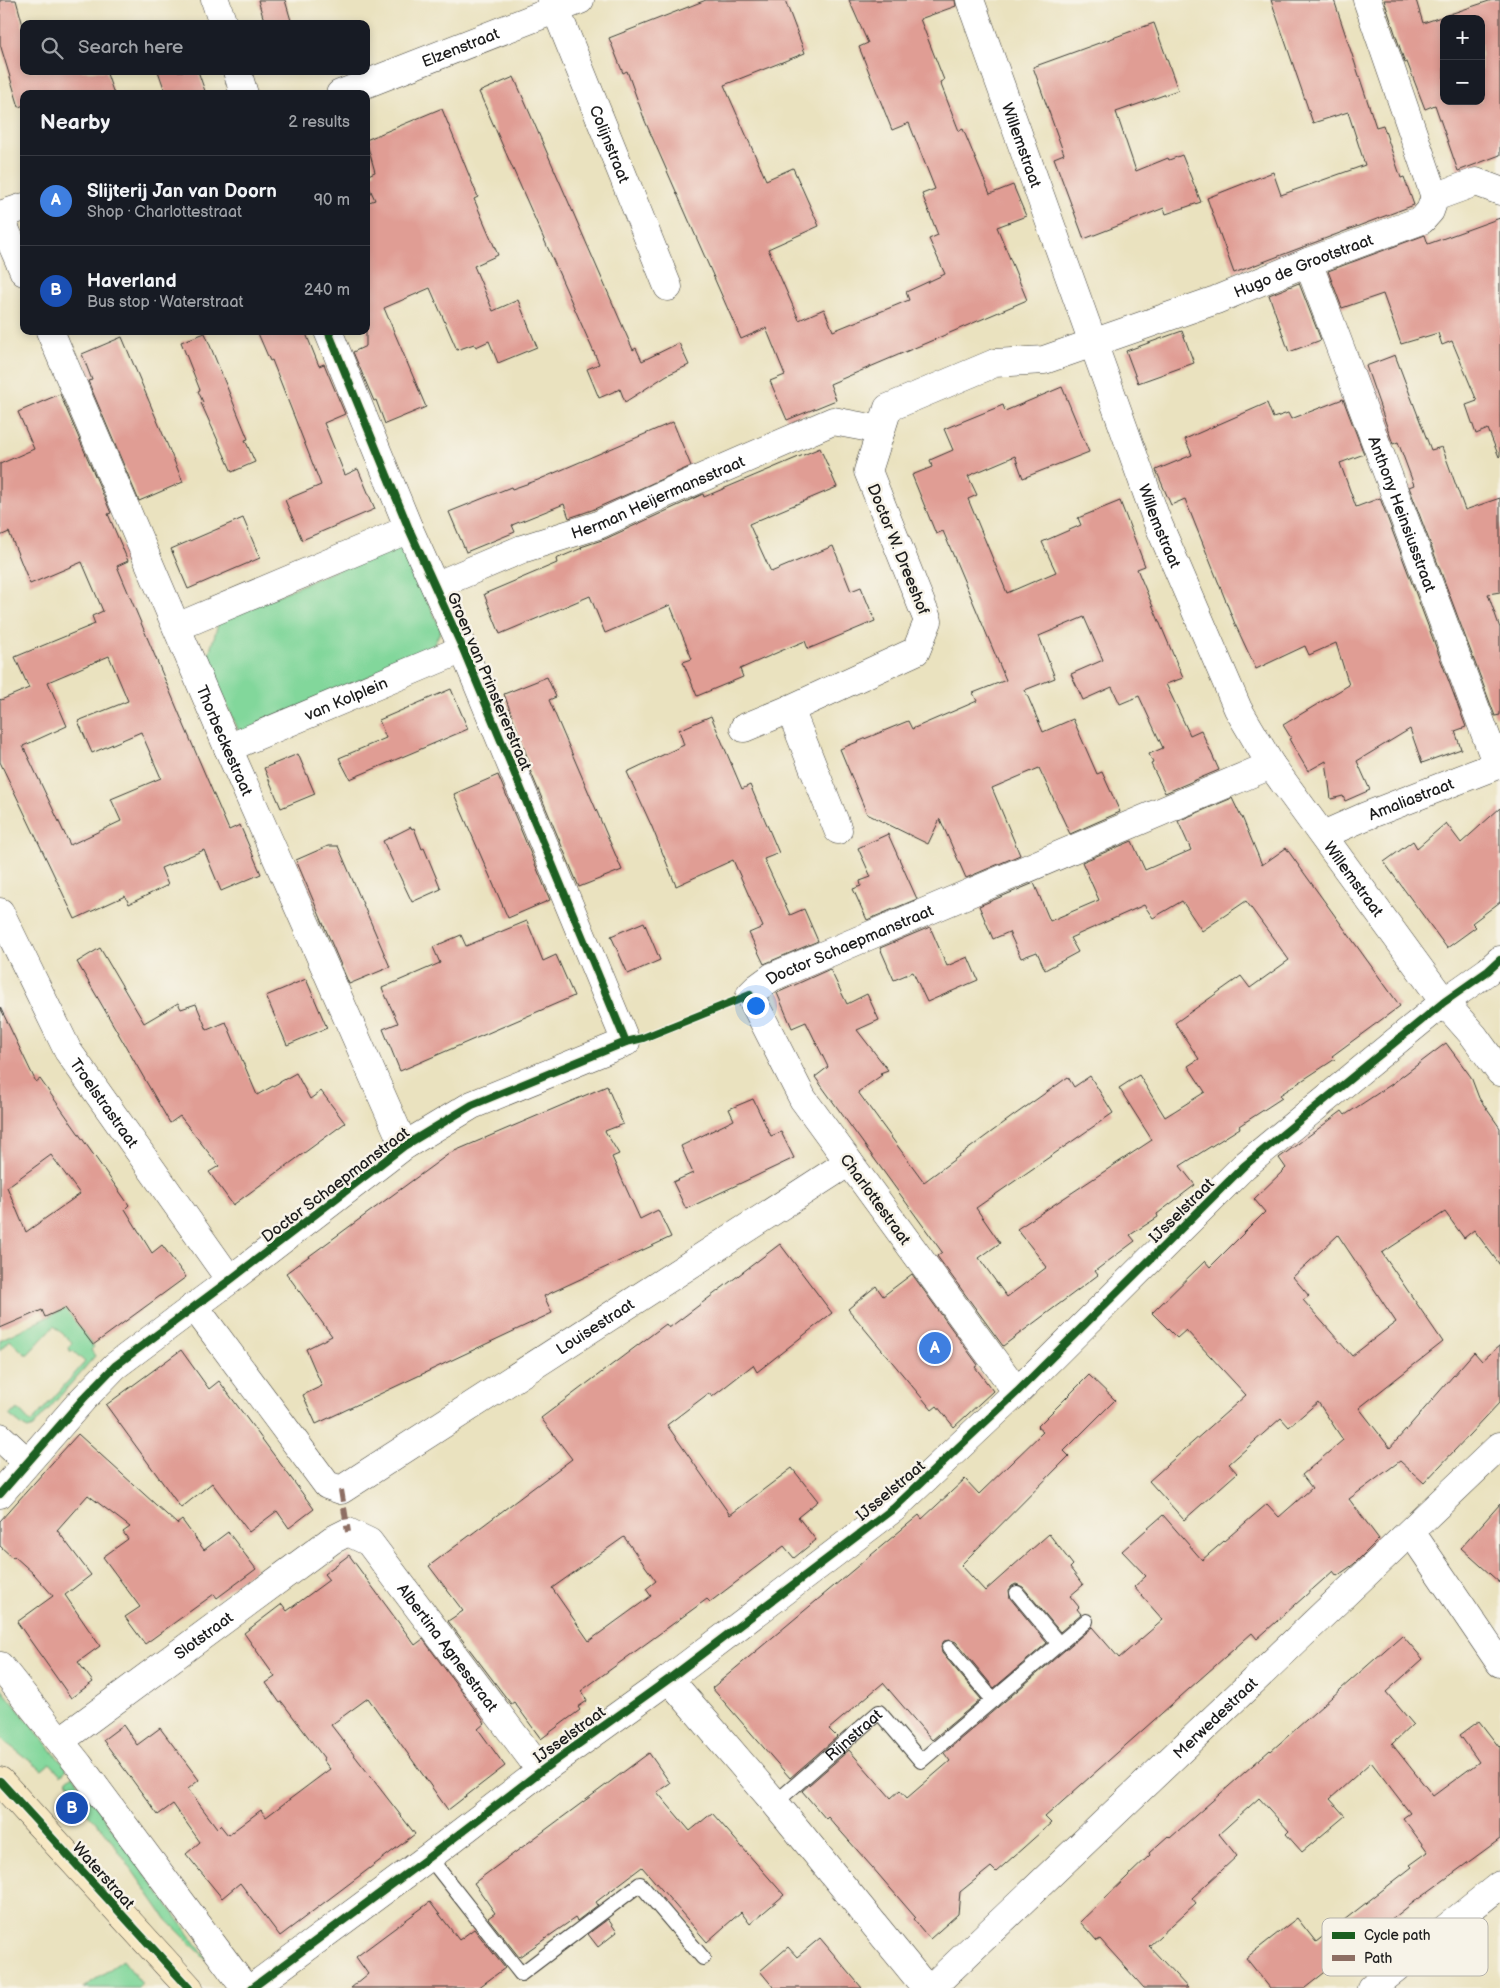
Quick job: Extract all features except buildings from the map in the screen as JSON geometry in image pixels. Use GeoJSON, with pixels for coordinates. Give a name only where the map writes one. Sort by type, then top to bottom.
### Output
{"type":"FeatureCollection","features":[{"type":"Feature","properties":{"kind":"street"},"geometry":{"type":"LineString","coordinates":[[216,0],[222,20]]}},
{"type":"Feature","properties":{"kind":"street","name":"Elzenstraat"},"geometry":{"type":"LineString","coordinates":[[350,90],[554,5],[580,0]]}},
{"type":"Feature","properties":{"kind":"street","name":"Willemstraat"},"geometry":{"type":"LineString","coordinates":[[970,0],[1161,530],[1238,709],[1271,765],[1444,1002],[1474,1036],[1500,1072]]}},
{"type":"Feature","properties":{"kind":"street"},"geometry":{"type":"LineString","coordinates":[[1368,0],[1435,197],[1476,182],[1500,191]]}},
{"type":"Feature","properties":{"kind":"street","name":"Colijnstraat"},"geometry":{"type":"LineString","coordinates":[[554,5],[668,288]]}},
{"type":"Feature","properties":{"kind":"street"},"geometry":{"type":"LineString","coordinates":[[238,75],[243,90]]}},
{"type":"Feature","properties":{"kind":"street","name":"Hugo de Grootstraat"},"geometry":{"type":"LineString","coordinates":[[1094,343],[1216,300],[1308,262],[1422,220],[1430,211],[1435,197]]}},
{"type":"Feature","properties":{"kind":"street"},"geometry":{"type":"LineString","coordinates":[[20,208],[0,216],[20,263]]}},
{"type":"Feature","properties":{"kind":"street","name":"Anthony Heinsiusstraat"},"geometry":{"type":"LineString","coordinates":[[1308,262],[1499,765]]}},
{"type":"Feature","properties":{"kind":"street","name":"Thorbeckestraat"},"geometry":{"type":"LineString","coordinates":[[52,335],[228,748],[404,1146]]}},
{"type":"Feature","properties":{"kind":"street","name":"Groen van Prinstererstraat"},"geometry":{"type":"LineString","coordinates":[[330,335],[409,529],[463,649],[626,1042]]}},
{"type":"Feature","properties":{"kind":"street","name":"Doctor W. Dreeshof"},"geometry":{"type":"LineString","coordinates":[[744,728],[916,651],[928,621],[868,471],[888,408],[995,363],[1044,360],[1094,343]]}},
{"type":"Feature","properties":{"kind":"street","name":"Herman Heijermansstraat"},"geometry":{"type":"LineString","coordinates":[[435,586],[522,549],[598,526],[660,496],[833,421],[881,430]]}},
{"type":"Feature","properties":{"kind":"street"},"geometry":{"type":"LineString","coordinates":[[177,627],[409,529]]}},
{"type":"Feature","properties":{"kind":"street","name":"van Kolplein"},"geometry":{"type":"LineString","coordinates":[[228,748],[463,649]]}},
{"type":"Feature","properties":{"kind":"street"},"geometry":{"type":"LineString","coordinates":[[790,709],[838,830]]}},
{"type":"Feature","properties":{"kind":"street","name":"Doctor Schaepmanstraat"},"geometry":{"type":"LineString","coordinates":[[750,995],[772,977],[1271,765]]}},
{"type":"Feature","properties":{"kind":"street","name":"Amaliastraat"},"geometry":{"type":"LineString","coordinates":[[1323,835],[1366,816],[1499,765]]}},
{"type":"Feature","properties":{"kind":"street","name":"Troelstrastraat"},"geometry":{"type":"LineString","coordinates":[[0,912],[68,1051],[230,1280]]}},
{"type":"Feature","properties":{"kind":"street","name":"IJsselstraat"},"geometry":{"type":"LineString","coordinates":[[252,1988],[429,1857],[541,1771],[669,1679],[894,1508],[1018,1392],[1244,1166],[1444,1002],[1488,971],[1500,960]]}},
{"type":"Feature","properties":{"kind":"street","name":"Charlottestraat"},"geometry":{"type":"LineString","coordinates":[[750,995],[803,1099],[1018,1392]]}},
{"type":"Feature","properties":{"kind":"street","name":"Doctor Schaepmanstraat"},"geometry":{"type":"LineString","coordinates":[[0,1494],[115,1366],[404,1146],[472,1105],[626,1042]]}},
{"type":"Feature","properties":{"kind":"street","name":"Louisestraat"},"geometry":{"type":"LineString","coordinates":[[194,1306],[327,1485],[341,1490],[848,1162]]}},
{"type":"Feature","properties":{"kind":"street"},"geometry":{"type":"LineString","coordinates":[[0,1436],[27,1462]]}},
{"type":"Feature","properties":{"kind":"street","name":"Merwedestraat"},"geometry":{"type":"LineString","coordinates":[[931,1988],[1500,1446]]}},
{"type":"Feature","properties":{"kind":"street","name":"Slotstraat"},"geometry":{"type":"LineString","coordinates":[[60,1741],[332,1540],[348,1532]]}},
{"type":"Feature","properties":{"kind":"street","name":"Albertina Agnesstraat"},"geometry":{"type":"LineString","coordinates":[[348,1532],[368,1542],[541,1771]]}},
{"type":"Feature","properties":{"kind":"street"},"geometry":{"type":"LineString","coordinates":[[1411,1532],[1500,1663]]}},
{"type":"Feature","properties":{"kind":"street"},"geometry":{"type":"LineString","coordinates":[[0,1666],[60,1741],[245,1988]]}},
{"type":"Feature","properties":{"kind":"street"},"geometry":{"type":"LineString","coordinates":[[669,1679],[775,1803],[926,1988]]}},
{"type":"Feature","properties":{"kind":"street","name":"Waterstraat"},"geometry":{"type":"LineString","coordinates":[[0,1781],[188,1988]]}},
{"type":"Feature","properties":{"kind":"street"},"geometry":{"type":"LineString","coordinates":[[1459,1918],[1500,1885]]}},
{"type":"Feature","properties":{"kind":"street"},"geometry":{"type":"LineString","coordinates":[[1371,1988],[1386,1976]]}},
{"type":"Feature","properties":{"kind":"lane"},"geometry":{"type":"LineString","coordinates":[[1017,1593],[1059,1644]]}},
{"type":"Feature","properties":{"kind":"lane","name":"Rijnstraat"},"geometry":{"type":"LineString","coordinates":[[775,1803],[879,1712],[920,1761],[1086,1621]]}},
{"type":"Feature","properties":{"kind":"lane"},"geometry":{"type":"LineString","coordinates":[[949,1648],[992,1700]]}},
{"type":"Feature","properties":{"kind":"lane"},"geometry":{"type":"LineString","coordinates":[[429,1857],[521,1974],[640,1884],[704,1958]]}},
{"type":"Feature","properties":{"kind":"green space"},"geometry":{"type":"Polygon","coordinates":[[[401,542],[441,630],[432,648],[240,734],[207,660],[219,621],[401,542]]]}},
{"type":"Feature","properties":{"kind":"green space"},"geometry":{"type":"Polygon","coordinates":[[[66,1308],[94,1347],[91,1350],[95,1356],[33,1427],[28,1429],[9,1415],[18,1409],[31,1423],[85,1362],[73,1351],[70,1351],[69,1348],[72,1342],[54,1326],[28,1354],[25,1354],[10,1340],[0,1351],[0,1340],[66,1308]]]}},
{"type":"Feature","properties":{"kind":"green space"},"geometry":{"type":"Polygon","coordinates":[[[0,1687],[67,1769],[61,1775],[50,1763],[42,1770],[5,1742],[0,1736],[0,1687]]]}},
{"type":"Feature","properties":{"kind":"green space"},"geometry":{"type":"Polygon","coordinates":[[[73,1775],[211,1964],[167,1920],[106,1833],[74,1799],[79,1794],[66,1781],[73,1775]]]}},
{"type":"Feature","properties":{"kind":"green space"},"geometry":{"type":"Polygon","coordinates":[[[123,1960],[142,1984],[138,1988],[83,1988],[123,1960]]]}},
{"type":"Feature","properties":{"kind":"marked path"},"geometry":{"type":"LineString","coordinates":[[341,1490],[348,1532]]}},
{"type":"Feature","properties":{"kind":"cycle path"},"geometry":{"type":"LineString","coordinates":[[330,335],[409,529],[463,649],[626,1042]]}},
{"type":"Feature","properties":{"kind":"cycle path"},"geometry":{"type":"LineString","coordinates":[[252,1988],[429,1857],[541,1771],[669,1679],[894,1508],[1017,1392],[1244,1166],[1444,1002],[1488,971],[1500,960]]}},
{"type":"Feature","properties":{"kind":"cycle path"},"geometry":{"type":"LineString","coordinates":[[0,1494],[83,1399],[115,1366],[404,1146],[472,1105],[626,1042],[643,1038],[750,995]]}},
{"type":"Feature","properties":{"kind":"cycle path"},"geometry":{"type":"LineString","coordinates":[[0,1781],[189,1988]]}},
{"type":"Feature","properties":{"kind":"place","name":"Slijterij Jan van Doorn"},"geometry":{"type":"Point","coordinates":[935,1348]}},
{"type":"Feature","properties":{"kind":"place","name":"Haverland"},"geometry":{"type":"Point","coordinates":[72,1808]}}]}
